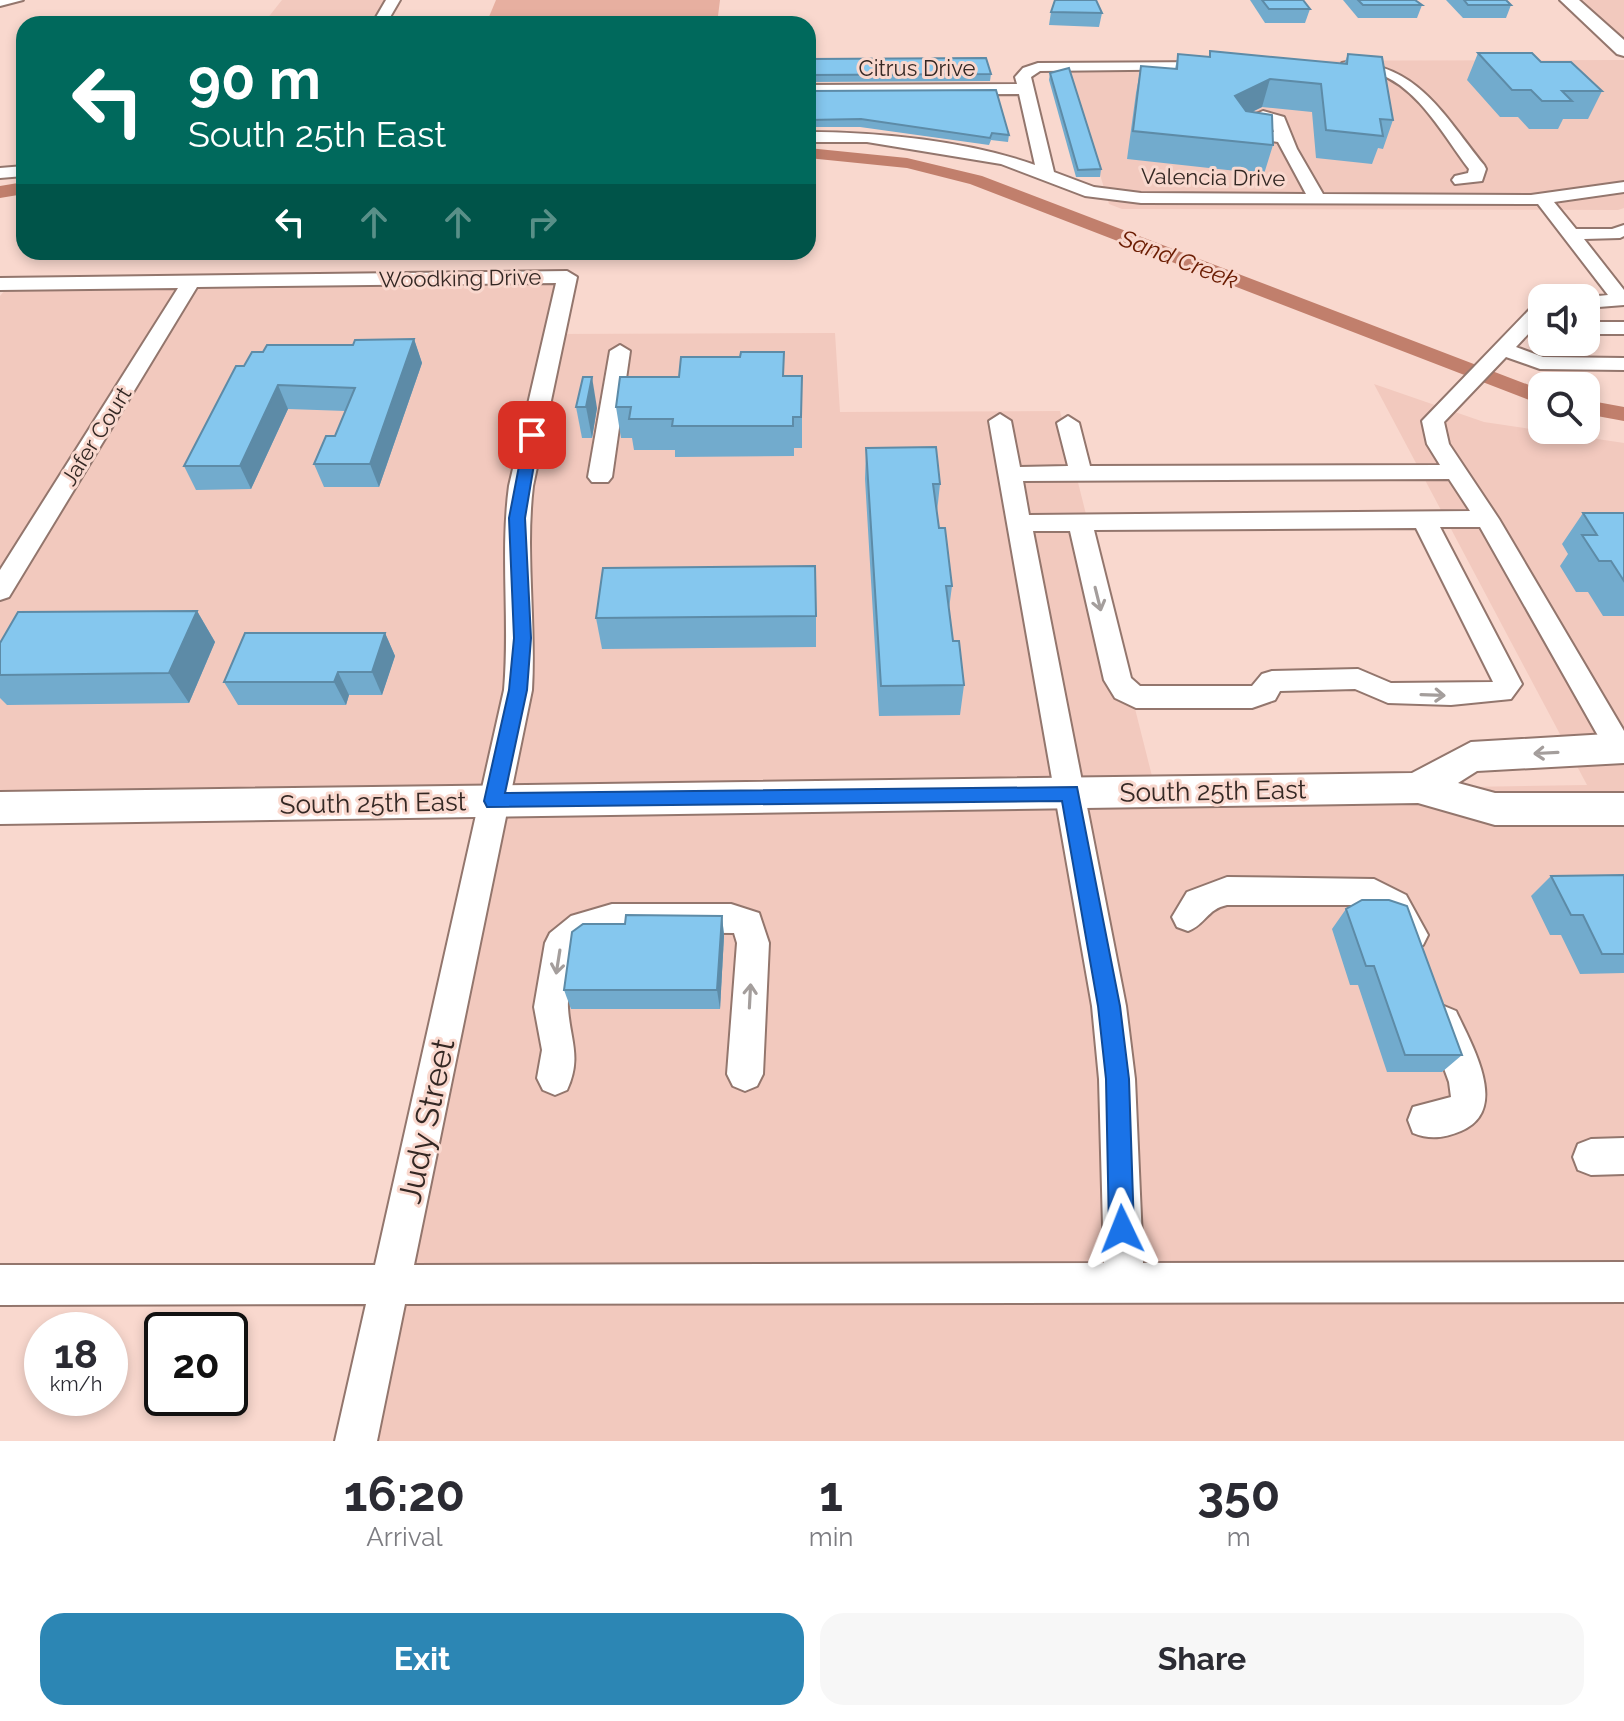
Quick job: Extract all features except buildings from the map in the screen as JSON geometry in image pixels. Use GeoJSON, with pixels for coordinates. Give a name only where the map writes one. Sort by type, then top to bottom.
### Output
{"type":"FeatureCollection","features":[{"type":"Feature","properties":{"kind":"main road"},"geometry":{"type":"LineString","coordinates":[[1569,0],[1624,50]]}},
{"type":"Feature","properties":{"kind":"main road","name":"South 25th East"},"geometry":{"type":"LineString","coordinates":[[1418,788],[1471,757],[1622,748]]}},
{"type":"Feature","properties":{"kind":"main road","name":"South 25th East"},"geometry":{"type":"LineString","coordinates":[[0,808],[1418,788],[1495,809],[1624,809]]}},
{"type":"Feature","properties":{"kind":"street"},"geometry":{"type":"LineString","coordinates":[[0,2],[16,0]]}},
{"type":"Feature","properties":{"kind":"street"},"geometry":{"type":"LineString","coordinates":[[1046,176],[1023,77],[1028,71],[1038,67],[1226,66]]}},
{"type":"Feature","properties":{"kind":"street"},"geometry":{"type":"LineString","coordinates":[[1335,66],[1374,68],[1408,85],[1478,169],[1476,177],[1461,180]]}},
{"type":"Feature","properties":{"kind":"street","name":"Citrus Drive"},"geometry":{"type":"LineString","coordinates":[[816,90],[1026,89]]}},
{"type":"Feature","properties":{"kind":"street","name":"Valencia Drive"},"geometry":{"type":"LineString","coordinates":[[816,137],[867,137],[1005,160],[1091,192],[1117,197],[1543,199],[1624,187]]}},
{"type":"Feature","properties":{"kind":"street"},"geometry":{"type":"LineString","coordinates":[[1284,138],[1318,200]]}},
{"type":"Feature","properties":{"kind":"street"},"geometry":{"type":"LineString","coordinates":[[1543,199],[1623,300]]}},
{"type":"Feature","properties":{"kind":"street"},"geometry":{"type":"LineString","coordinates":[[1570,234],[1614,234],[1624,230]]}},
{"type":"Feature","properties":{"kind":"street","name":"Woodking Drive"},"geometry":{"type":"LineString","coordinates":[[6,283],[567,277],[521,486],[517,518],[522,638],[518,690],[494,801]]}},
{"type":"Feature","properties":{"kind":"street","name":"Jafer Court"},"geometry":{"type":"LineString","coordinates":[[0,591],[192,280]]}},
{"type":"Feature","properties":{"kind":"street"},"geometry":{"type":"LineString","coordinates":[[1600,301],[1623,300]]}},
{"type":"Feature","properties":{"kind":"street"},"geometry":{"type":"LineString","coordinates":[[1528,325],[1433,421],[1438,444],[1487,519],[1622,748]]}},
{"type":"Feature","properties":{"kind":"street"},"geometry":{"type":"LineString","coordinates":[[1600,328],[1624,328]]}},
{"type":"Feature","properties":{"kind":"street"},"geometry":{"type":"LineString","coordinates":[[1503,349],[1540,363],[1624,364]]}},
{"type":"Feature","properties":{"kind":"street"},"geometry":{"type":"LineString","coordinates":[[600,477],[620,351]]}},
{"type":"Feature","properties":{"kind":"street"},"geometry":{"type":"LineString","coordinates":[[1000,421],[1109,1006],[1116,1064],[1124,1283]]}},
{"type":"Feature","properties":{"kind":"street"},"geometry":{"type":"LineString","coordinates":[[1068,423],[1081,474]]}},
{"type":"Feature","properties":{"kind":"street"},"geometry":{"type":"LineString","coordinates":[[1010,474],[1456,472]]}},
{"type":"Feature","properties":{"kind":"street"},"geometry":{"type":"LineString","coordinates":[[1019,523],[1487,519]]}},
{"type":"Feature","properties":{"kind":"street"},"geometry":{"type":"LineString","coordinates":[[1080,523],[1118,680],[1125,691],[1136,697],[1252,697],[1265,693],[1272,681],[1358,679],[1388,693],[1451,695],[1501,692],[1508,684],[1424,520]]}},
{"type":"Feature","properties":{"kind":"street","name":"Judy Street"},"geometry":{"type":"LineString","coordinates":[[356,1441],[494,801]]}},
{"type":"Feature","properties":{"kind":"street"},"geometry":{"type":"LineString","coordinates":[[1188,917],[1193,904],[1206,895],[1227,891],[1364,891],[1383,894],[1397,905],[1420,958]]}},
{"type":"Feature","properties":{"kind":"street"},"geometry":{"type":"LineString","coordinates":[[555,1078],[559,1050],[551,1007],[561,943],[582,926],[612,918],[731,918],[748,923],[753,943],[745,1074]]}},
{"type":"Feature","properties":{"kind":"street"},"geometry":{"type":"LineString","coordinates":[[1426,1120],[1452,1119],[1462,1113],[1469,1102],[1467,1082],[1436,999]]}},
{"type":"Feature","properties":{"kind":"street"},"geometry":{"type":"LineString","coordinates":[[0,1285],[1624,1282]]}},
{"type":"Feature","properties":{"kind":"shaded area"},"geometry":{"type":"Polygon","coordinates":[[[282,0],[393,0],[384,16],[269,16],[282,0]]]}},
{"type":"Feature","properties":{"kind":"shaded area"},"geometry":{"type":"Polygon","coordinates":[[[496,0],[720,0],[718,16],[489,16],[496,0]]]}},
{"type":"Feature","properties":{"kind":"shaded area"},"geometry":{"type":"Polygon","coordinates":[[[1569,0],[1624,0],[1624,50],[1569,0]]]}},
{"type":"Feature","properties":{"kind":"shaded area"},"geometry":{"type":"Polygon","coordinates":[[[1624,60],[1624,208],[1618,210],[1122,209],[1109,204],[1065,61],[1624,60]]]}},
{"type":"Feature","properties":{"kind":"shaded area"},"geometry":{"type":"Polygon","coordinates":[[[567,277],[555,334],[835,333],[840,412],[1060,411],[1156,792],[1587,785],[1374,384],[1484,422],[1528,429],[1528,444],[1600,444],[1600,439],[1624,443],[1624,1441],[356,1441],[494,801],[0,808],[0,296],[12,282],[567,277]]]}},
{"type":"Feature","properties":{"kind":"waterway","name":"Sand Creek"},"geometry":{"type":"LineString","coordinates":[[816,154],[907,163],[976,180],[1528,393]]}},
{"type":"Feature","properties":{"kind":"waterway","name":"Sand Creek"},"geometry":{"type":"LineString","coordinates":[[0,192],[16,189]]}},
{"type":"Feature","properties":{"kind":"waterway","name":"Sand Creek"},"geometry":{"type":"LineString","coordinates":[[1600,410],[1624,414]]}},
{"type":"Feature","properties":{"kind":"route"},"geometry":{"type":"LineString","coordinates":[[532,435],[517,518],[522,638],[518,690],[494,801],[1071,793],[1109,1006],[1117,1079],[1122,1229]]}}]}
